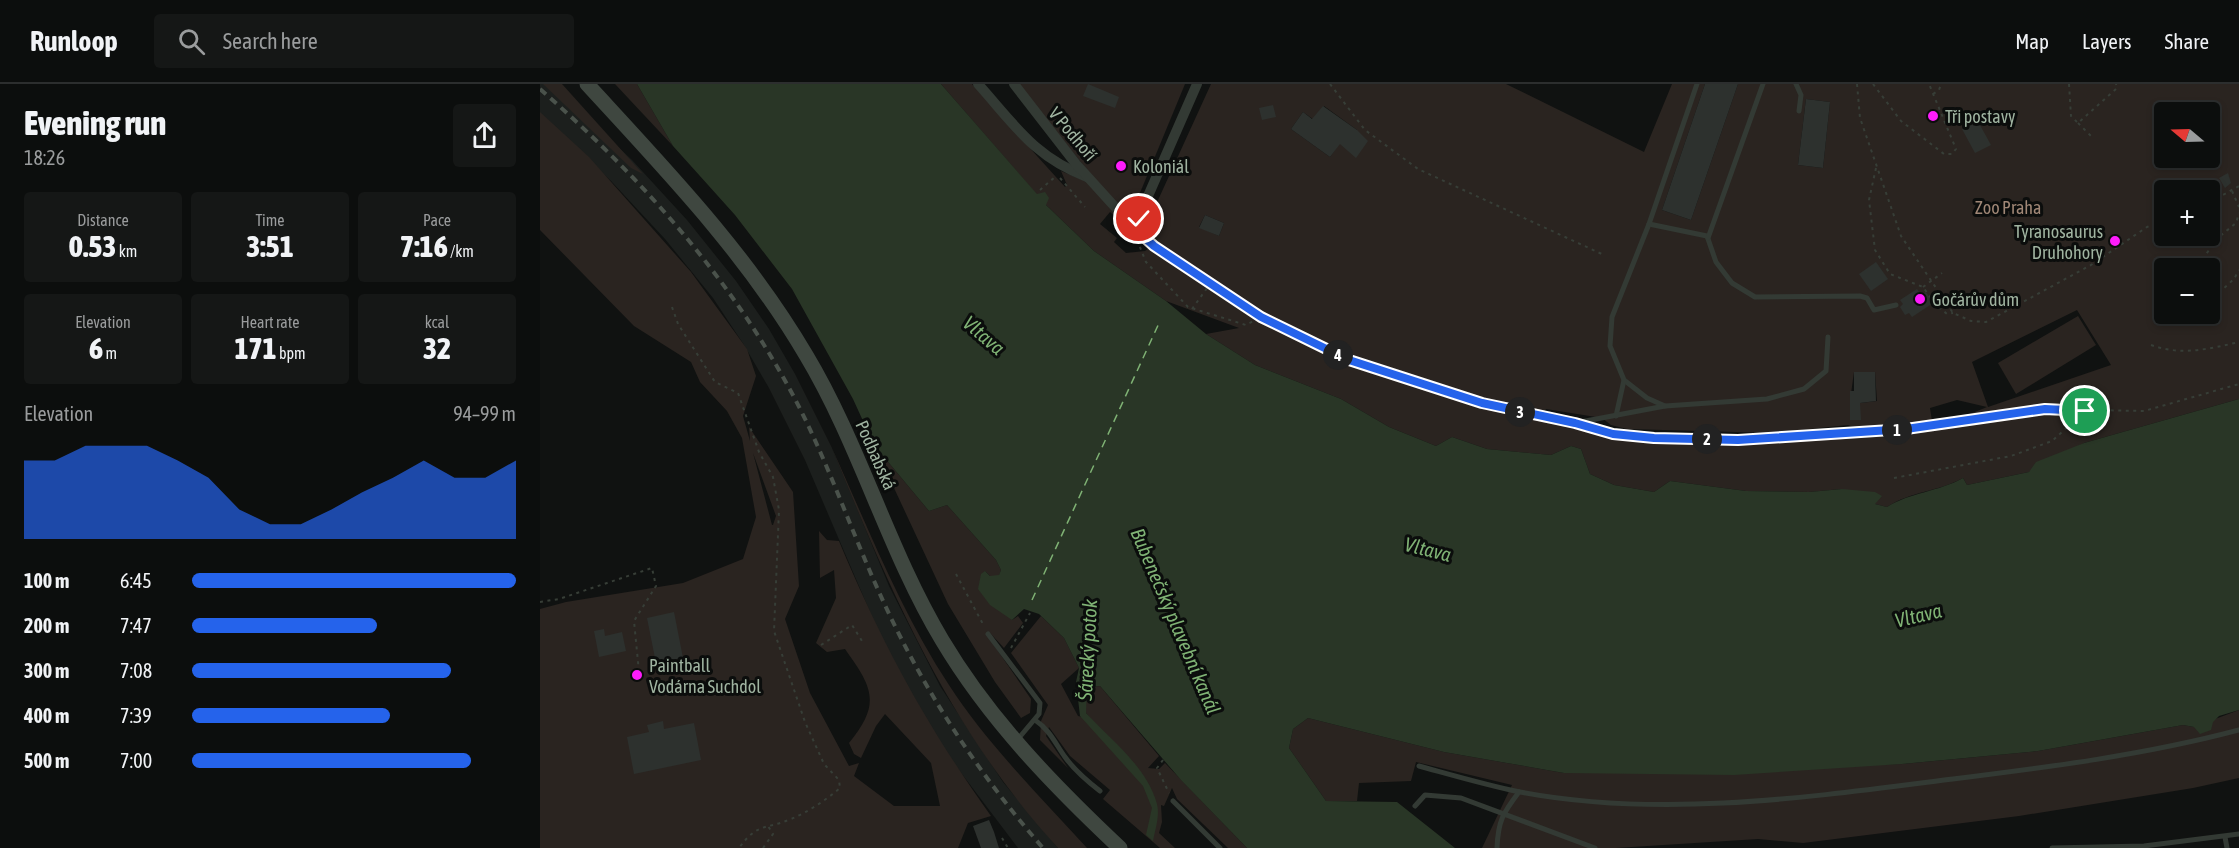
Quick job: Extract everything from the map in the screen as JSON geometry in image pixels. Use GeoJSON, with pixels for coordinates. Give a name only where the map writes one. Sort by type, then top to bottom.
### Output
{"type":"FeatureCollection","features":[{"type":"Feature","properties":{"kind":"main road","name":"Podbabská"},"geometry":{"type":"LineString","coordinates":[[586,84],[701,208],[763,285],[808,357],[911,580],[942,640],[1015,742],[1117,847]]}},
{"type":"Feature","properties":{"kind":"street"},"geometry":{"type":"LineString","coordinates":[[978,84],[1039,153],[1065,169],[1087,177]]}},
{"type":"Feature","properties":{"kind":"street","name":"V Podhoří"},"geometry":{"type":"LineString","coordinates":[[1014,84],[1035,114],[1087,177],[1134,228]]}},
{"type":"Feature","properties":{"kind":"street"},"geometry":{"type":"LineString","coordinates":[[1134,228],[1197,84]]}},
{"type":"Feature","properties":{"kind":"lane"},"geometry":{"type":"LineString","coordinates":[[1616,416],[1624,380],[1610,346],[1612,317],[1649,224],[1697,84]]}},
{"type":"Feature","properties":{"kind":"lane"},"geometry":{"type":"LineString","coordinates":[[1763,84],[1708,238],[1716,262],[1732,283],[1755,297],[1860,296],[1867,298],[1874,310],[1896,305]]}},
{"type":"Feature","properties":{"kind":"lane"},"geometry":{"type":"LineString","coordinates":[[1796,84],[1801,95],[1799,111]]}},
{"type":"Feature","properties":{"kind":"lane"},"geometry":{"type":"LineString","coordinates":[[1649,224],[1708,238]]}},
{"type":"Feature","properties":{"kind":"lane"},"geometry":{"type":"LineString","coordinates":[[1575,423],[1665,406],[1767,399],[1804,389],[1826,371],[1828,337]]}},
{"type":"Feature","properties":{"kind":"lane"},"geometry":{"type":"LineString","coordinates":[[1624,380],[1665,406]]}},
{"type":"Feature","properties":{"kind":"lane"},"geometry":{"type":"LineString","coordinates":[[988,634],[1040,703],[1039,714],[1015,742]]}},
{"type":"Feature","properties":{"kind":"lane"},"geometry":{"type":"LineString","coordinates":[[1035,720],[1046,727],[1081,776],[1100,791]]}},
{"type":"Feature","properties":{"kind":"lane"},"geometry":{"type":"LineString","coordinates":[[1419,766],[1520,792],[1572,799],[1660,805],[1808,798],[2064,765],[2186,744],[2239,730]]}},
{"type":"Feature","properties":{"kind":"lane"},"geometry":{"type":"LineString","coordinates":[[1497,848],[1498,826],[1503,814],[1520,792]]}},
{"type":"Feature","properties":{"kind":"lane"},"geometry":{"type":"LineString","coordinates":[[1415,806],[1425,795],[1461,798],[1595,848]]}},
{"type":"Feature","properties":{"kind":"lane"},"geometry":{"type":"LineString","coordinates":[[1173,801],[1220,848]]}},
{"type":"Feature","properties":{"kind":"lane"},"geometry":{"type":"LineString","coordinates":[[2052,848],[2143,847],[2239,834]]}},
{"type":"Feature","properties":{"kind":"lane"},"geometry":{"type":"LineString","coordinates":[[2225,837],[2227,848]]}},
{"type":"Feature","properties":{"kind":"path"},"geometry":{"type":"LineString","coordinates":[[1330,84],[1365,130],[1418,169],[1604,255]]}},
{"type":"Feature","properties":{"kind":"path"},"geometry":{"type":"LineString","coordinates":[[1857,84],[1860,118],[1901,236],[1953,313],[1962,319],[1986,322],[2091,265],[2154,224]]}},
{"type":"Feature","properties":{"kind":"path"},"geometry":{"type":"LineString","coordinates":[[1873,84],[1901,120],[1944,154],[1952,154],[1956,149],[1929,84]]}},
{"type":"Feature","properties":{"kind":"path"},"geometry":{"type":"LineString","coordinates":[[2069,84],[2072,116],[2091,136]]}},
{"type":"Feature","properties":{"kind":"path"},"geometry":{"type":"LineString","coordinates":[[2078,123],[2117,88],[2116,84]]}},
{"type":"Feature","properties":{"kind":"path"},"geometry":{"type":"LineString","coordinates":[[1933,94],[1939,90],[1941,85]]}},
{"type":"Feature","properties":{"kind":"path"},"geometry":{"type":"LineString","coordinates":[[1876,167],[1869,200],[1875,250],[1890,274],[1923,287],[1935,304],[1947,314],[1953,313]]}},
{"type":"Feature","properties":{"kind":"path"},"geometry":{"type":"LineString","coordinates":[[1040,190],[1058,174]]}},
{"type":"Feature","properties":{"kind":"path"},"geometry":{"type":"LineString","coordinates":[[2220,197],[2239,186]]}},
{"type":"Feature","properties":{"kind":"path"},"geometry":{"type":"LineString","coordinates":[[2232,191],[2239,207]]}},
{"type":"Feature","properties":{"kind":"path"},"geometry":{"type":"LineString","coordinates":[[2204,258],[2218,237],[2236,223],[2239,213]]}},
{"type":"Feature","properties":{"kind":"path"},"geometry":{"type":"LineString","coordinates":[[1134,228],[1154,246],[1261,317],[1349,360],[1482,403],[1575,423],[1613,434],[1738,440],[1906,429],[2045,409],[2144,411],[2239,384]]}},
{"type":"Feature","properties":{"kind":"path"},"geometry":{"type":"LineString","coordinates":[[1134,228],[1143,257],[1192,309],[1246,325],[1261,317]]}},
{"type":"Feature","properties":{"kind":"path"},"geometry":{"type":"LineString","coordinates":[[2220,291],[2235,279],[2239,270]]}},
{"type":"Feature","properties":{"kind":"path"},"geometry":{"type":"LineString","coordinates":[[1923,287],[1942,273]]}},
{"type":"Feature","properties":{"kind":"path"},"geometry":{"type":"LineString","coordinates":[[1192,309],[1210,284]]}},
{"type":"Feature","properties":{"kind":"path"},"geometry":{"type":"LineString","coordinates":[[672,307],[678,324],[716,382],[738,393],[759,452],[773,477],[778,510],[774,630],[805,722],[824,764],[839,780],[840,788],[791,819],[767,825],[748,834],[739,848]]}},
{"type":"Feature","properties":{"kind":"path"},"geometry":{"type":"LineString","coordinates":[[2151,345],[2177,351],[2200,351],[2239,342]]}},
{"type":"Feature","properties":{"kind":"path"},"geometry":{"type":"LineString","coordinates":[[1894,478],[2011,456],[2052,441],[2085,411]]}},
{"type":"Feature","properties":{"kind":"path"},"geometry":{"type":"LineString","coordinates":[[540,602],[652,568],[656,586],[634,621],[639,672]]}},
{"type":"Feature","properties":{"kind":"path"},"geometry":{"type":"LineString","coordinates":[[956,574],[988,634]]}},
{"type":"Feature","properties":{"kind":"path"},"geometry":{"type":"LineString","coordinates":[[1004,658],[1030,613]]}},
{"type":"Feature","properties":{"kind":"path"},"geometry":{"type":"LineString","coordinates":[[821,645],[852,625],[862,641]]}},
{"type":"Feature","properties":{"kind":"path"},"geometry":{"type":"LineString","coordinates":[[1163,760],[1157,768],[1173,801]]}},
{"type":"Feature","properties":{"kind":"path"},"geometry":{"type":"LineString","coordinates":[[763,848],[773,834],[767,825]]}},
{"type":"Feature","properties":{"kind":"path"},"geometry":{"type":"LineString","coordinates":[[1002,838],[1008,848]]}},
{"type":"Feature","properties":{"kind":"shaded area"},"geometry":{"type":"Polygon","coordinates":[[[540,84],[551,84],[632,160],[687,220],[736,281],[769,329],[795,374],[832,448],[889,586],[940,686],[1003,782],[1058,848],[1018,848],[946,753],[885,647],[805,460],[769,388],[744,345],[713,298],[665,239],[611,181],[540,113],[540,84]]]}},
{"type":"Feature","properties":{"kind":"green space"},"geometry":{"type":"Polygon","coordinates":[[[543,84],[562,84],[643,174],[631,168],[543,84]]]}},
{"type":"Feature","properties":{"kind":"green space"},"geometry":{"type":"Polygon","coordinates":[[[615,84],[637,84],[673,146],[615,84]]]}},
{"type":"Feature","properties":{"kind":"green space","name":"Zoo Praha"},"geometry":{"type":"Polygon","coordinates":[[[941,84],[972,84],[1065,187],[1067,185],[1061,171],[1092,184],[1125,225],[1110,212],[1100,224],[1117,238],[1114,242],[1126,253],[1145,251],[1149,248],[1256,318],[1255,320],[1261,317],[1291,332],[1226,293],[1143,233],[1211,84],[1506,84],[1644,152],[1672,84],[1705,84],[1662,210],[1691,220],[1738,84],[2239,84],[2239,399],[2084,443],[2029,472],[1967,485],[1963,478],[1905,498],[1887,507],[1842,489],[1809,492],[1746,491],[1670,481],[1654,492],[1614,485],[1590,474],[1581,449],[1571,446],[1551,455],[1487,449],[1452,437],[1436,446],[1389,427],[1341,399],[1255,365],[1206,334],[1239,328],[1166,301],[1094,251],[1046,205],[941,84]],[[1806,99],[1798,165],[1823,168],[1830,102],[1806,99]],[[1324,106],[1318,113],[1349,141],[1357,130],[1324,106]],[[1303,112],[1291,129],[1330,157],[1342,140],[1303,112]],[[1205,215],[1199,227],[1219,236],[1224,223],[1205,215]],[[2077,310],[1972,362],[1988,407],[2111,365],[2077,310]],[[1319,345],[1349,360],[1395,375],[1319,345]],[[1854,372],[1850,401],[1861,403],[1877,401],[1875,372],[1854,372]],[[1403,377],[1482,403],[1575,423],[1613,434],[1654,438],[1738,440],[1906,429],[1986,416],[2067,413],[2067,408],[2045,406],[1965,416],[1987,407],[1957,400],[1930,408],[1932,421],[1910,424],[1908,422],[1867,426],[1848,425],[1772,433],[1627,429],[1611,425],[1602,418],[1546,409],[1543,414],[1486,401],[1403,377]]]}},
{"type":"Feature","properties":{"kind":"green space"},"geometry":{"type":"Polygon","coordinates":[[[1018,84],[1185,84],[1130,217],[1104,191],[1018,84]]]}},
{"type":"Feature","properties":{"kind":"green space"},"geometry":{"type":"Polygon","coordinates":[[[540,112],[589,157],[691,272],[747,349],[756,376],[743,416],[750,441],[749,427],[793,492],[799,586],[785,619],[810,693],[849,766],[859,763],[854,776],[894,806],[940,806],[931,763],[885,714],[876,726],[861,758],[854,754],[849,743],[866,717],[870,695],[862,674],[845,649],[827,652],[816,643],[836,598],[834,570],[820,578],[819,531],[827,540],[839,541],[872,615],[907,683],[946,749],[991,816],[968,823],[958,848],[540,848],[540,609],[566,602],[683,583],[743,559],[756,517],[742,438],[727,411],[700,382],[691,362],[634,326],[540,230],[540,112]],[[753,453],[772,525],[776,516],[753,453]]]}},
{"type":"Feature","properties":{"kind":"green space"},"geometry":{"type":"Polygon","coordinates":[[[2078,316],[2096,345],[2016,394],[1998,363],[2078,316]]]}},
{"type":"Feature","properties":{"kind":"green space"},"geometry":{"type":"Polygon","coordinates":[[[874,445],[929,511],[947,505],[996,560],[1001,570],[999,576],[990,576],[985,571],[1012,620],[1018,616],[1023,623],[1004,648],[990,633],[987,635],[1031,699],[1030,713],[1021,718],[995,682],[948,604],[874,445]]]}},
{"type":"Feature","properties":{"kind":"green space"},"geometry":{"type":"Polygon","coordinates":[[[832,448],[900,599],[949,685],[997,749],[1087,848],[1058,848],[1020,804],[955,709],[901,608],[832,448]]]}},
{"type":"Feature","properties":{"kind":"green space"},"geometry":{"type":"Polygon","coordinates":[[[1041,616],[1064,638],[1079,668],[1061,684],[1078,716],[1091,719],[1086,713],[1086,687],[1100,686],[1159,756],[1148,768],[1159,769],[1165,763],[1247,848],[1228,848],[1177,799],[1172,788],[1164,806],[1161,805],[1162,822],[1159,833],[1175,848],[1160,848],[1103,799],[1110,790],[1070,756],[1049,727],[1046,736],[1068,768],[1040,740],[1041,721],[1048,705],[1011,653],[1041,616]]]}},
{"type":"Feature","properties":{"kind":"green space"},"geometry":{"type":"Polygon","coordinates":[[[2239,710],[2239,778],[2193,788],[2019,816],[1803,843],[1758,839],[1616,848],[1482,848],[1512,785],[1416,762],[1411,781],[1359,783],[1357,801],[1326,801],[1289,748],[1293,729],[1308,718],[1444,752],[1564,773],[1902,764],[2038,751],[2183,725],[2194,727],[2239,710]]]}},
{"type":"Feature","properties":{"kind":"water"},"geometry":{"type":"Polygon","coordinates":[[[637,84],[941,84],[1037,194],[1045,192],[1049,198],[1046,205],[1094,251],[1166,301],[1206,334],[1255,365],[1341,399],[1389,427],[1436,446],[1452,437],[1487,449],[1551,455],[1571,446],[1581,449],[1590,474],[1614,485],[1654,492],[1670,481],[1746,491],[1809,492],[1842,489],[1875,492],[1882,496],[1875,504],[1887,507],[1905,498],[1963,478],[1967,485],[2029,472],[2036,462],[2084,443],[2239,399],[2239,710],[2219,716],[2213,722],[2211,730],[2200,734],[2194,727],[2183,725],[2038,751],[1902,764],[1734,775],[1564,773],[1444,752],[1308,718],[1293,729],[1289,748],[1326,801],[1397,802],[1455,848],[1247,848],[1181,780],[1100,686],[1087,687],[1086,713],[1137,766],[1152,791],[1158,813],[1153,841],[1146,835],[1152,808],[1143,786],[1080,716],[1076,682],[1079,668],[1064,638],[1039,614],[1024,609],[1012,620],[990,605],[978,589],[981,574],[985,571],[990,576],[999,575],[1001,570],[996,560],[947,505],[929,511],[874,445],[853,399],[792,289],[735,215],[673,146],[637,84]]]}},
{"type":"Feature","properties":{"kind":"building"},"geometry":{"type":"Polygon","coordinates":[[[1088,84],[1119,97],[1115,108],[1083,96],[1088,84]]]}},
{"type":"Feature","properties":{"kind":"building"},"geometry":{"type":"Polygon","coordinates":[[[1705,84],[1738,84],[1691,220],[1662,210],[1705,84]]]}},
{"type":"Feature","properties":{"kind":"building"},"geometry":{"type":"Polygon","coordinates":[[[1806,99],[1830,102],[1823,168],[1798,165],[1806,99]]]}},
{"type":"Feature","properties":{"kind":"building"},"geometry":{"type":"Polygon","coordinates":[[[1273,105],[1276,117],[1262,120],[1259,108],[1273,105]]]}},
{"type":"Feature","properties":{"kind":"building"},"geometry":{"type":"Polygon","coordinates":[[[1323,106],[1357,130],[1368,141],[1356,158],[1340,144],[1330,157],[1291,129],[1303,112],[1312,119],[1323,106]]]}},
{"type":"Feature","properties":{"kind":"building"},"geometry":{"type":"Polygon","coordinates":[[[1975,116],[1991,145],[1975,153],[1962,129],[1967,126],[1965,122],[1975,116]]]}},
{"type":"Feature","properties":{"kind":"building"},"geometry":{"type":"Polygon","coordinates":[[[2228,173],[2231,183],[2225,188],[2219,178],[2228,173]]]}},
{"type":"Feature","properties":{"kind":"building"},"geometry":{"type":"Polygon","coordinates":[[[1205,215],[1224,223],[1219,236],[1199,228],[1205,215]]]}},
{"type":"Feature","properties":{"kind":"building"},"geometry":{"type":"Polygon","coordinates":[[[1876,262],[1888,279],[1871,291],[1859,274],[1876,262]]]}},
{"type":"Feature","properties":{"kind":"building"},"geometry":{"type":"Polygon","coordinates":[[[1917,289],[1921,295],[1926,292],[1933,303],[1912,317],[1909,313],[1905,315],[1900,307],[1903,304],[1900,300],[1917,289]]]}},
{"type":"Feature","properties":{"kind":"building"},"geometry":{"type":"Polygon","coordinates":[[[1854,372],[1875,372],[1876,401],[1860,403],[1861,420],[1850,420],[1850,391],[1854,391],[1854,372]]]}},
{"type":"Feature","properties":{"kind":"building"},"geometry":{"type":"Polygon","coordinates":[[[674,612],[683,658],[656,663],[647,618],[674,612]]]}},
{"type":"Feature","properties":{"kind":"building"},"geometry":{"type":"Polygon","coordinates":[[[604,629],[605,636],[622,632],[626,651],[599,657],[594,631],[604,629]]]}},
{"type":"Feature","properties":{"kind":"building"},"geometry":{"type":"Polygon","coordinates":[[[663,721],[664,729],[694,723],[701,760],[634,774],[627,737],[649,732],[647,725],[663,721]]]}},
{"type":"Feature","properties":{"kind":"building"},"geometry":{"type":"Polygon","coordinates":[[[989,820],[999,848],[981,848],[973,826],[989,820]]]}},
{"type":"Feature","properties":{"kind":"ferry route"},"geometry":{"type":"LineString","coordinates":[[1032,600],[1160,321]]}},
{"type":"Feature","properties":{"kind":"railway"},"geometry":{"type":"LineString","coordinates":[[540,89],[609,154],[674,223],[704,259],[759,336],[810,429],[867,565],[913,661],[973,758],[1018,819],[1043,848]]}},
{"type":"Feature","properties":{"kind":"place","name":"Tři postavy"},"geometry":{"type":"Point","coordinates":[1933,116]}},
{"type":"Feature","properties":{"kind":"place","name":"Koloniál"},"geometry":{"type":"Point","coordinates":[1121,166]}},
{"type":"Feature","properties":{"kind":"place","name":"Tyranosaurus Druhohory"},"geometry":{"type":"Point","coordinates":[2115,241]}},
{"type":"Feature","properties":{"kind":"place","name":"Gočárův dům"},"geometry":{"type":"Point","coordinates":[1920,299]}},
{"type":"Feature","properties":{"kind":"place","name":"Paintball Vodárna Suchdol"},"geometry":{"type":"Point","coordinates":[637,675]}},
{"type":"Feature","properties":{"kind":"route"},"geometry":{"type":"LineString","coordinates":[[1139,219],[1134,228],[1147,241],[1261,317],[1307,341],[1349,360],[1482,403],[1575,423],[1613,434],[1654,438],[1738,440],[1906,429],[2045,409],[2085,411]]}},
{"type":"Feature","properties":{"kind":"water label","name":"Vltava"},"geometry":{"type":"Point","coordinates":[984,335]}},
{"type":"Feature","properties":{"kind":"water label","name":"Vltava"},"geometry":{"type":"Point","coordinates":[1428,549]}},
{"type":"Feature","properties":{"kind":"water label","name":"Vltava"},"geometry":{"type":"Point","coordinates":[1918,615]}},
{"type":"Feature","properties":{"kind":"water label","name":"Bubenečský plavební kanál"},"geometry":{"type":"Point","coordinates":[1176,621]}},
{"type":"Feature","properties":{"kind":"water label","name":"Šárecký potok"},"geometry":{"type":"Point","coordinates":[1087,650]}}]}
